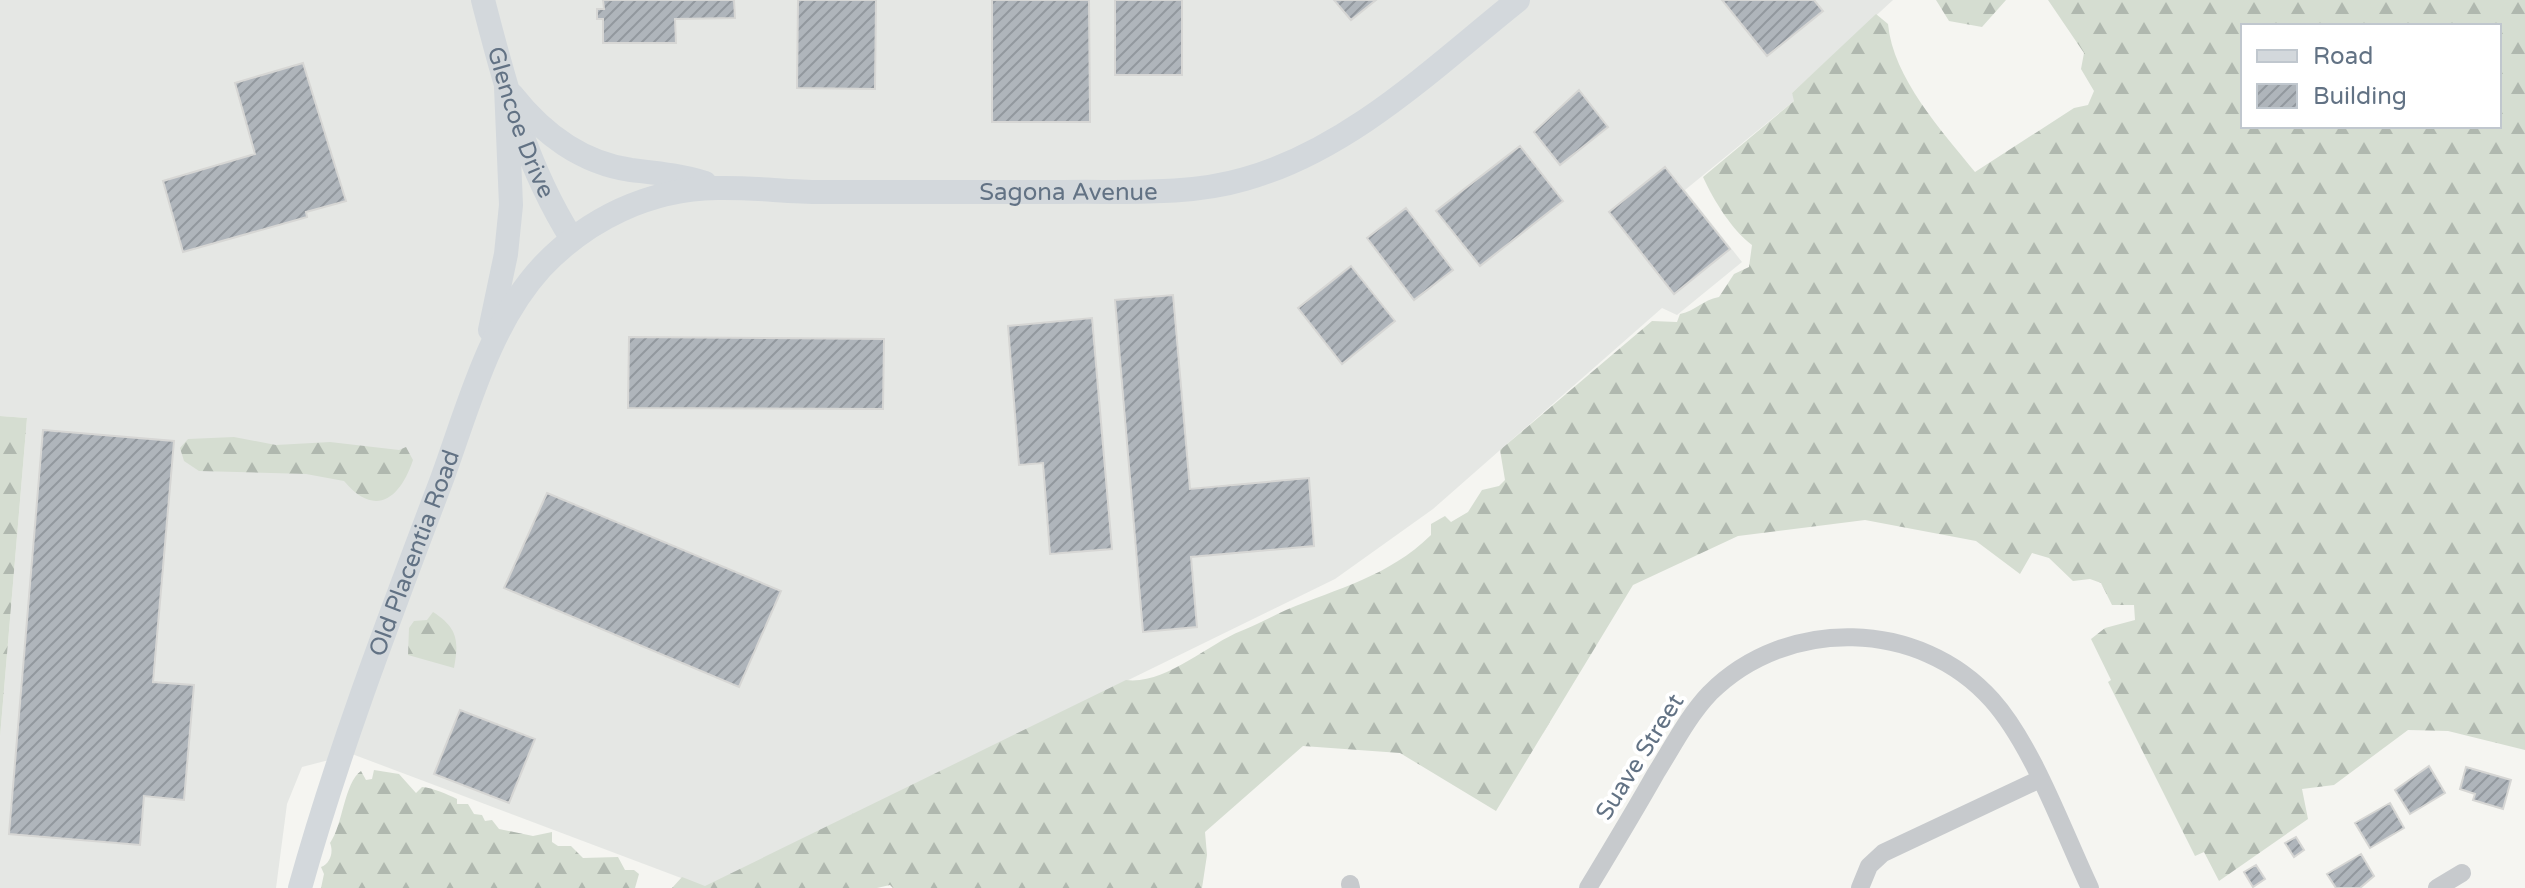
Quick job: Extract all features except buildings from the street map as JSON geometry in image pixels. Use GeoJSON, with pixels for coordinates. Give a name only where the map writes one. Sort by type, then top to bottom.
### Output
{"type":"FeatureCollection","features":[{"type":"Feature","properties":{"kind":"main road","name":"Glencoe Drive"},"geometry":{"type":"LineString","coordinates":[[483,0],[506,87],[531,163],[572,239]]}},
{"type":"Feature","properties":{"kind":"main road","name":"Sagona Avenue"},"geometry":{"type":"LineString","coordinates":[[572,239],[598,221],[642,201],[717,188],[811,192],[1155,191],[1245,179],[1331,143],[1386,105],[1518,0]]}},
{"type":"Feature","properties":{"kind":"main road"},"geometry":{"type":"LineString","coordinates":[[506,87],[537,122],[580,154],[618,167],[675,175],[717,188]]}},
{"type":"Feature","properties":{"kind":"main road"},"geometry":{"type":"LineString","coordinates":[[485,364],[510,221],[512,166],[506,87]]}},
{"type":"Feature","properties":{"kind":"main road","name":"Old Placentia Road"},"geometry":{"type":"LineString","coordinates":[[300,888],[326,796],[370,668],[485,364],[518,298],[538,271],[572,239]]}},
{"type":"Feature","properties":{"kind":"street","name":"Suave Street"},"geometry":{"type":"LineString","coordinates":[[1588,888],[1698,708],[1743,667],[1800,642],[1838,637],[1880,639],[1916,649],[1952,667],[1981,689],[2002,712],[2090,888]]}},
{"type":"Feature","properties":{"kind":"street"},"geometry":{"type":"LineString","coordinates":[[1860,888],[1869,866],[1883,853],[2038,780]]}},
{"type":"Feature","properties":{"kind":"street"},"geometry":{"type":"LineString","coordinates":[[2437,888],[2462,873]]}},
{"type":"Feature","properties":{"kind":"shaded area"},"geometry":{"type":"Polygon","coordinates":[[[0,0],[1893,0],[1792,93],[1795,100],[1685,190],[1742,262],[1677,315],[1662,308],[1433,509],[1335,579],[705,887],[352,754],[302,767],[287,804],[276,888],[0,888],[0,737],[27,418],[0,416],[0,0]]]}},
{"type":"Feature","properties":{"kind":"green space"},"geometry":{"type":"Polygon","coordinates":[[[1936,0],[2006,0],[1982,27],[1949,21],[1936,0]]]}},
{"type":"Feature","properties":{"kind":"green space"},"geometry":{"type":"Polygon","coordinates":[[[2048,0],[2525,0],[2525,750],[2448,731],[2408,730],[2334,785],[2302,789],[2308,819],[2219,881],[2204,852],[2195,856],[2108,682],[2111,680],[2091,639],[2105,628],[2135,620],[2134,605],[2112,605],[2101,583],[2090,579],[2073,581],[2049,558],[2032,553],[2020,574],[1976,541],[1865,520],[1738,536],[1633,585],[1496,811],[1400,753],[1303,746],[1205,832],[1207,855],[1202,888],[893,888],[890,885],[877,888],[672,888],[682,877],[705,886],[1126,680],[1141,680],[1171,670],[1228,637],[1362,580],[1415,549],[1431,535],[1431,524],[1445,516],[1451,522],[1468,512],[1482,490],[1499,486],[1505,480],[1500,450],[1652,321],[1677,322],[1680,314],[1719,297],[1734,274],[1749,267],[1752,245],[1724,214],[1703,177],[1794,101],[1792,93],[1876,14],[1888,24],[1899,64],[1909,84],[1975,172],[2074,108],[2088,105],[2094,91],[2081,69],[2084,53],[2048,0]]]}},
{"type":"Feature","properties":{"kind":"green space"},"geometry":{"type":"Polygon","coordinates":[[[0,416],[27,418],[0,737],[0,416]]]}},
{"type":"Feature","properties":{"kind":"green space"},"geometry":{"type":"Polygon","coordinates":[[[234,437],[276,445],[330,442],[399,450],[406,447],[413,460],[408,474],[394,494],[376,501],[366,499],[344,481],[306,474],[199,471],[184,461],[180,448],[188,439],[234,437]]]}},
{"type":"Feature","properties":{"kind":"green space"},"geometry":{"type":"Polygon","coordinates":[[[433,612],[448,624],[455,636],[454,668],[408,655],[409,628],[414,621],[427,620],[433,612]]]}},
{"type":"Feature","properties":{"kind":"green space"},"geometry":{"type":"Polygon","coordinates":[[[374,770],[399,774],[416,793],[422,787],[457,799],[457,804],[468,804],[474,814],[482,815],[485,821],[492,820],[499,829],[533,836],[552,832],[552,842],[558,846],[571,846],[583,858],[618,857],[625,870],[634,870],[639,874],[635,888],[321,888],[324,874],[321,867],[330,857],[330,843],[351,785],[361,771],[366,780],[372,779],[374,770]]]}}]}
